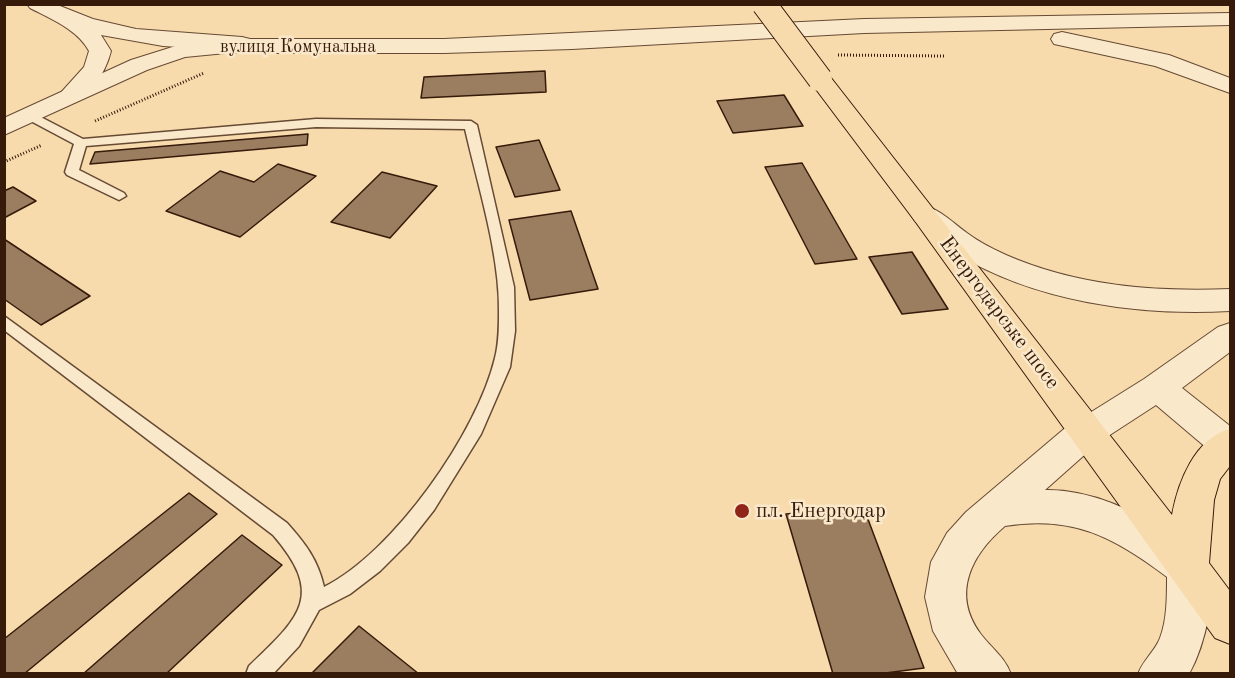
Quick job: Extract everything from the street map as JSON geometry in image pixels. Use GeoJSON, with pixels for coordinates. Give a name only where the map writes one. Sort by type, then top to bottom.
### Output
{"type":"FeatureCollection","features":[{"type":"Feature","properties":{"kind":"main road","name":"Енергодарське шосе"},"geometry":{"type":"LineString","coordinates":[[764,4],[828,67],[925,215],[1230,624]]}},
{"type":"Feature","properties":{"kind":"main road"},"geometry":{"type":"LineString","coordinates":[[1188,569],[1198,484],[1204,471],[1229,444]]}},
{"type":"Feature","properties":{"kind":"street"},"geometry":{"type":"LineString","coordinates":[[37,4],[92,37],[100,51],[95,69],[68,98]]}},
{"type":"Feature","properties":{"kind":"street"},"geometry":{"type":"LineString","coordinates":[[572,42],[864,26],[972,16],[1013,4]]}},
{"type":"Feature","properties":{"kind":"street"},"geometry":{"type":"LineString","coordinates":[[864,26],[1230,19]]}},
{"type":"Feature","properties":{"kind":"street"},"geometry":{"type":"LineString","coordinates":[[66,20],[103,30],[171,39],[264,44]]}},
{"type":"Feature","properties":{"kind":"street"},"geometry":{"type":"LineString","coordinates":[[572,42],[776,43],[1006,33],[1157,22]]}},
{"type":"Feature","properties":{"kind":"street"},"geometry":{"type":"LineString","coordinates":[[1157,22],[1145,30],[1139,39],[1142,45],[1161,60]]}},
{"type":"Feature","properties":{"kind":"street"},"geometry":{"type":"LineString","coordinates":[[1006,33],[1100,44],[1161,60],[1230,86]]}},
{"type":"Feature","properties":{"kind":"street","name":"вулиця Комунальна"},"geometry":{"type":"LineString","coordinates":[[4,128],[160,57],[207,47],[264,44],[404,47],[572,42]]}},
{"type":"Feature","properties":{"kind":"street"},"geometry":{"type":"LineString","coordinates":[[925,215],[973,250],[1068,286],[1136,298],[1230,300]]}},
{"type":"Feature","properties":{"kind":"street"},"geometry":{"type":"LineString","coordinates":[[989,674],[973,661],[955,634],[946,610],[945,586],[951,564],[961,545],[1087,431],[1157,387],[1230,335]]}},
{"type":"Feature","properties":{"kind":"street"},"geometry":{"type":"LineString","coordinates":[[1157,387],[1229,444]]}},
{"type":"Feature","properties":{"kind":"street"},"geometry":{"type":"LineString","coordinates":[[996,511],[1038,505],[1096,513],[1127,526],[1188,569],[1187,614],[1181,640],[1168,667],[1160,674]]}},
{"type":"Feature","properties":{"kind":"lane"},"geometry":{"type":"LineString","coordinates":[[31,116],[81,143],[316,123],[471,125],[507,293],[507,329],[502,365],[467,441],[434,494],[365,572],[337,592],[312,603]]}},
{"type":"Feature","properties":{"kind":"lane"},"geometry":{"type":"LineString","coordinates":[[81,143],[72,172],[119,196]]}},
{"type":"Feature","properties":{"kind":"lane"},"geometry":{"type":"LineString","coordinates":[[4,321],[280,529],[305,557],[314,577],[312,603],[299,630],[257,674]]}},
{"type":"Feature","properties":{"kind":"path"},"geometry":{"type":"LineString","coordinates":[[828,67],[944,56]]}},
{"type":"Feature","properties":{"kind":"path"},"geometry":{"type":"LineString","coordinates":[[4,162],[203,73],[214,72]]}},
{"type":"Feature","properties":{"kind":"building"},"geometry":{"type":"Polygon","coordinates":[[[545,71],[546,92],[421,98],[424,77],[545,71]]]}},
{"type":"Feature","properties":{"kind":"building"},"geometry":{"type":"Polygon","coordinates":[[[784,95],[803,126],[733,133],[717,101],[784,95]]]}},
{"type":"Feature","properties":{"kind":"building"},"geometry":{"type":"Polygon","coordinates":[[[308,134],[307,145],[90,164],[95,152],[308,134]]]}},
{"type":"Feature","properties":{"kind":"building"},"geometry":{"type":"Polygon","coordinates":[[[539,140],[560,190],[515,197],[496,147],[539,140]]]}},
{"type":"Feature","properties":{"kind":"building"},"geometry":{"type":"Polygon","coordinates":[[[802,163],[857,259],[815,264],[765,167],[802,163]]]}},
{"type":"Feature","properties":{"kind":"building"},"geometry":{"type":"Polygon","coordinates":[[[278,164],[316,176],[240,237],[166,211],[220,171],[254,182],[278,164]]]}},
{"type":"Feature","properties":{"kind":"building"},"geometry":{"type":"Polygon","coordinates":[[[382,172],[437,186],[390,238],[331,222],[382,172]]]}},
{"type":"Feature","properties":{"kind":"building"},"geometry":{"type":"Polygon","coordinates":[[[13,187],[36,201],[4,218],[4,191],[13,187]]]}},
{"type":"Feature","properties":{"kind":"building"},"geometry":{"type":"Polygon","coordinates":[[[571,211],[598,289],[530,300],[509,220],[571,211]]]}},
{"type":"Feature","properties":{"kind":"building"},"geometry":{"type":"Polygon","coordinates":[[[4,239],[90,296],[41,325],[4,299],[4,239]]]}},
{"type":"Feature","properties":{"kind":"building"},"geometry":{"type":"Polygon","coordinates":[[[912,252],[948,309],[902,314],[869,257],[912,252]]]}},
{"type":"Feature","properties":{"kind":"building"},"geometry":{"type":"Polygon","coordinates":[[[189,493],[217,514],[24,674],[4,674],[4,639],[189,493]]]}},
{"type":"Feature","properties":{"kind":"building"},"geometry":{"type":"Polygon","coordinates":[[[863,506],[924,668],[878,674],[833,674],[786,514],[863,506]]]}},
{"type":"Feature","properties":{"kind":"building"},"geometry":{"type":"Polygon","coordinates":[[[242,535],[282,565],[166,674],[83,674],[242,535]]]}},
{"type":"Feature","properties":{"kind":"building"},"geometry":{"type":"Polygon","coordinates":[[[359,626],[419,674],[311,674],[359,626]]]}},
{"type":"Feature","properties":{"kind":"place","name":"пл. Енергодар"},"geometry":{"type":"Point","coordinates":[742,511]}}]}
